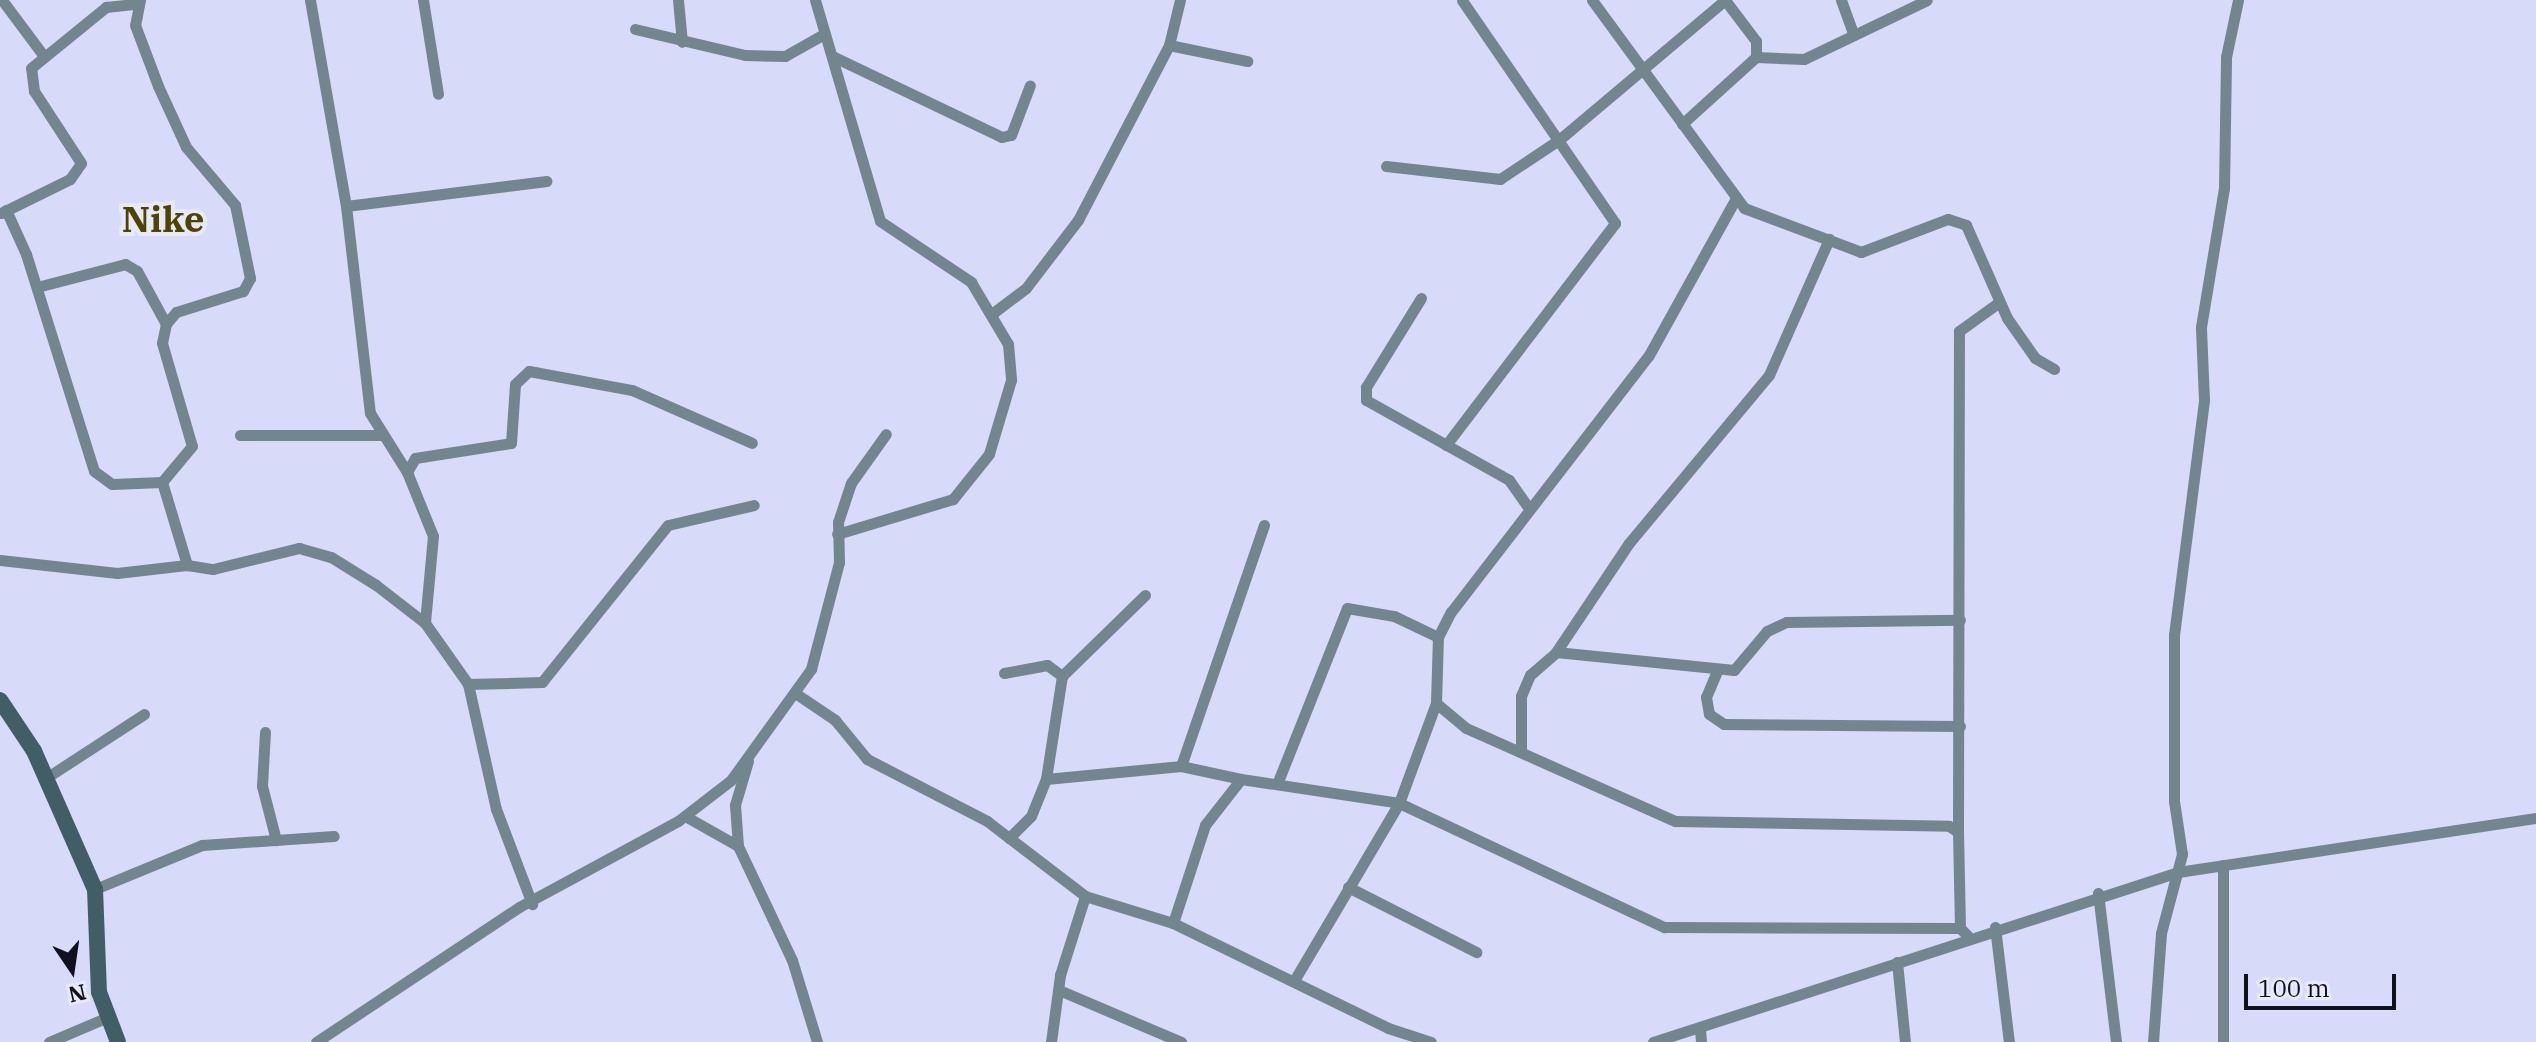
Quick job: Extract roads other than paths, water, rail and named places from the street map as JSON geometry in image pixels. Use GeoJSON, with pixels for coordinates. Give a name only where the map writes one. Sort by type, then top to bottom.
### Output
{"type":"FeatureCollection","features":[{"type":"Feature","properties":{"kind":"street"},"geometry":{"type":"LineString","coordinates":[[2,0],[43,55]]}},
{"type":"Feature","properties":{"kind":"street"},"geometry":{"type":"LineString","coordinates":[[310,0],[346,206],[370,413],[407,472],[433,536],[425,623]]}},
{"type":"Feature","properties":{"kind":"street"},"geometry":{"type":"LineString","coordinates":[[423,0],[438,94]]}},
{"type":"Feature","properties":{"kind":"street"},"geometry":{"type":"LineString","coordinates":[[678,0],[682,42]]}},
{"type":"Feature","properties":{"kind":"street"},"geometry":{"type":"LineString","coordinates":[[815,0],[880,221],[892,234],[943,258],[993,313],[1008,344],[1011,380],[1005,413],[972,481],[953,499],[837,534]]}},
{"type":"Feature","properties":{"kind":"street"},"geometry":{"type":"LineString","coordinates":[[993,313],[1026,288],[1078,220],[1169,45],[1180,0]]}},
{"type":"Feature","properties":{"kind":"street"},"geometry":{"type":"LineString","coordinates":[[1446,445],[1615,231],[1613,215],[1462,0]]}},
{"type":"Feature","properties":{"kind":"street"},"geometry":{"type":"LineString","coordinates":[[1592,0],[1735,200],[1861,252],[1917,228],[1957,222],[1973,236],[1998,303],[2035,358],[2054,369]]}},
{"type":"Feature","properties":{"kind":"street"},"geometry":{"type":"LineString","coordinates":[[1386,166],[1500,179],[1560,139],[1725,0],[1756,41],[1756,57],[1682,124]]}},
{"type":"Feature","properties":{"kind":"street"},"geometry":{"type":"LineString","coordinates":[[1841,0],[1854,35]]}},
{"type":"Feature","properties":{"kind":"street"},"geometry":{"type":"LineString","coordinates":[[1756,57],[1793,62],[1927,0]]}},
{"type":"Feature","properties":{"kind":"street"},"geometry":{"type":"LineString","coordinates":[[2153,1042],[2161,933],[2178,872],[2174,635],[2204,400],[2201,327],[2224,188],[2226,57],[2238,0]]}},
{"type":"Feature","properties":{"kind":"street"},"geometry":{"type":"LineString","coordinates":[[138,2],[135,25],[172,120],[235,205],[250,278],[243,291],[176,312],[166,324],[162,343],[192,446],[162,482],[112,484],[94,471],[37,287],[3,212],[79,173],[75,149],[30,81],[43,55],[106,7],[138,2]]}},
{"type":"Feature","properties":{"kind":"street"},"geometry":{"type":"LineString","coordinates":[[635,29],[682,42],[785,56],[824,34]]}},
{"type":"Feature","properties":{"kind":"street"},"geometry":{"type":"LineString","coordinates":[[1169,45],[1247,61]]}},
{"type":"Feature","properties":{"kind":"street"},"geometry":{"type":"LineString","coordinates":[[832,56],[1002,137],[1011,135],[1030,85]]}},
{"type":"Feature","properties":{"kind":"street"},"geometry":{"type":"LineString","coordinates":[[346,206],[546,181]]}},
{"type":"Feature","properties":{"kind":"street"},"geometry":{"type":"LineString","coordinates":[[1295,979],[1399,803],[1436,703],[1438,637],[1529,509],[1649,355],[1735,200]]}},
{"type":"Feature","properties":{"kind":"street"},"geometry":{"type":"LineString","coordinates":[[1521,749],[1524,686],[1556,652],[1629,543],[1769,375],[1829,239]]}},
{"type":"Feature","properties":{"kind":"street"},"geometry":{"type":"LineString","coordinates":[[37,287],[125,264],[137,271],[166,324]]}},
{"type":"Feature","properties":{"kind":"street"},"geometry":{"type":"LineString","coordinates":[[1421,298],[1365,394],[1371,405],[1509,480],[1529,509]]}},
{"type":"Feature","properties":{"kind":"street"},"geometry":{"type":"LineString","coordinates":[[1964,932],[1958,832],[1959,331],[1998,303]]}},
{"type":"Feature","properties":{"kind":"street"},"geometry":{"type":"LineString","coordinates":[[407,472],[415,458],[511,443],[515,384],[529,371],[632,390],[752,443]]}},
{"type":"Feature","properties":{"kind":"street"},"geometry":{"type":"LineString","coordinates":[[316,1042],[532,904],[685,816],[749,755],[798,695],[824,635],[837,534],[851,483],[886,434]]}},
{"type":"Feature","properties":{"kind":"street"},"geometry":{"type":"LineString","coordinates":[[240,435],[382,435]]}},
{"type":"Feature","properties":{"kind":"street"},"geometry":{"type":"LineString","coordinates":[[162,482],[187,565]]}},
{"type":"Feature","properties":{"kind":"street"},"geometry":{"type":"LineString","coordinates":[[468,684],[542,682],[668,525],[754,505]]}},
{"type":"Feature","properties":{"kind":"street"},"geometry":{"type":"LineString","coordinates":[[1181,766],[1264,525]]}},
{"type":"Feature","properties":{"kind":"street"},"geometry":{"type":"LineString","coordinates":[[0,560],[117,573],[187,565],[213,569],[285,550],[314,551],[425,623],[468,684],[496,809],[532,904]]}},
{"type":"Feature","properties":{"kind":"street"},"geometry":{"type":"LineString","coordinates":[[1009,838],[1031,816],[1046,779],[1062,676],[1145,595]]}},
{"type":"Feature","properties":{"kind":"street"},"geometry":{"type":"LineString","coordinates":[[1277,784],[1347,608],[1394,616],[1438,637]]}},
{"type":"Feature","properties":{"kind":"street"},"geometry":{"type":"LineString","coordinates":[[1556,652],[1717,671],[1742,667],[1767,631],[1786,622],[1960,620]]}},
{"type":"Feature","properties":{"kind":"street"},"geometry":{"type":"LineString","coordinates":[[1004,673],[1047,665],[1062,676]]}},
{"type":"Feature","properties":{"kind":"street"},"geometry":{"type":"LineString","coordinates":[[1717,671],[1706,697],[1709,714],[1724,724],[1960,726]]}},
{"type":"Feature","properties":{"kind":"street"},"geometry":{"type":"LineString","coordinates":[[798,695],[835,720],[867,759],[959,804],[1085,896],[1173,923],[1295,979],[1388,1028],[1431,1042]]}},
{"type":"Feature","properties":{"kind":"street"},"geometry":{"type":"LineString","coordinates":[[0,700],[46,778],[95,889],[99,992],[118,1042]]}},
{"type":"Feature","properties":{"kind":"street"},"geometry":{"type":"LineString","coordinates":[[1436,703],[1466,728],[1701,827],[1949,826],[1958,832]]}},
{"type":"Feature","properties":{"kind":"street"},"geometry":{"type":"LineString","coordinates":[[46,778],[144,714]]}},
{"type":"Feature","properties":{"kind":"street"},"geometry":{"type":"LineString","coordinates":[[265,732],[262,786],[276,840]]}},
{"type":"Feature","properties":{"kind":"street"},"geometry":{"type":"LineString","coordinates":[[749,755],[735,805],[738,846],[792,960],[817,1042]]}},
{"type":"Feature","properties":{"kind":"street"},"geometry":{"type":"LineString","coordinates":[[1046,779],[1181,766],[1241,779],[1399,803],[1664,927],[1964,932],[1995,927],[2098,893],[2178,872],[2536,818]]}},
{"type":"Feature","properties":{"kind":"street"},"geometry":{"type":"LineString","coordinates":[[1173,923],[1205,825],[1241,779]]}},
{"type":"Feature","properties":{"kind":"street"},"geometry":{"type":"LineString","coordinates":[[685,816],[738,846]]}},
{"type":"Feature","properties":{"kind":"street"},"geometry":{"type":"LineString","coordinates":[[95,889],[202,845],[334,836]]}},
{"type":"Feature","properties":{"kind":"street"},"geometry":{"type":"LineString","coordinates":[[2223,865],[2223,1042]]}},
{"type":"Feature","properties":{"kind":"street"},"geometry":{"type":"LineString","coordinates":[[1348,887],[1476,952]]}},
{"type":"Feature","properties":{"kind":"street"},"geometry":{"type":"LineString","coordinates":[[2098,893],[2116,1042]]}},
{"type":"Feature","properties":{"kind":"street"},"geometry":{"type":"LineString","coordinates":[[1051,1042],[1059,990],[1085,896]]}},
{"type":"Feature","properties":{"kind":"street"},"geometry":{"type":"LineString","coordinates":[[1995,927],[2009,1042]]}},
{"type":"Feature","properties":{"kind":"street"},"geometry":{"type":"LineString","coordinates":[[1653,1042],[1897,962],[1964,932]]}},
{"type":"Feature","properties":{"kind":"street"},"geometry":{"type":"LineString","coordinates":[[1897,962],[1905,1042]]}},
{"type":"Feature","properties":{"kind":"street"},"geometry":{"type":"LineString","coordinates":[[1059,990],[1181,1042]]}},
{"type":"Feature","properties":{"kind":"street"},"geometry":{"type":"LineString","coordinates":[[49,1042],[108,1017]]}},
{"type":"Feature","properties":{"kind":"street"},"geometry":{"type":"LineString","coordinates":[[1700,1028],[1701,1042]]}},
{"type":"Feature","properties":{"kind":"district","name":"Nike"},"geometry":{"type":"Point","coordinates":[163,219]}}]}
